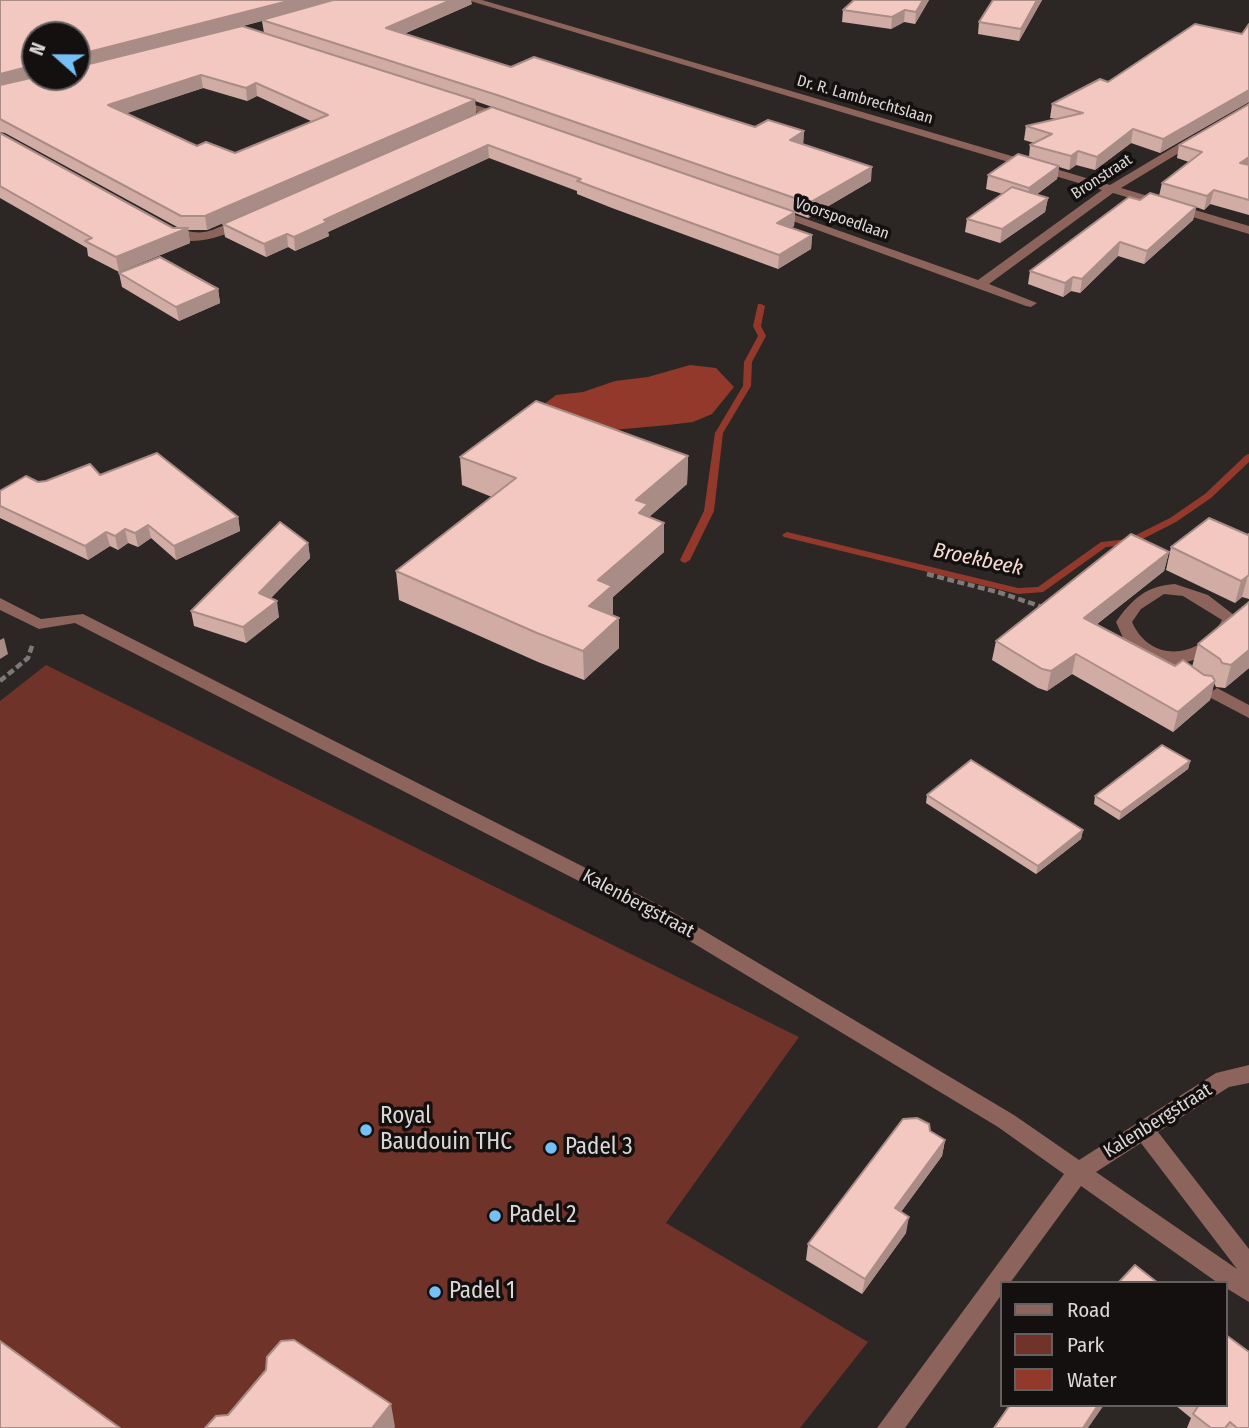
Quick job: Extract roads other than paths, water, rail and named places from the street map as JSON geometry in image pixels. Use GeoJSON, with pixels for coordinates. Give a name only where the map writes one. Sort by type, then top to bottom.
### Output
{"type":"FeatureCollection","features":[{"type":"Feature","properties":{"kind":"street","name":"Dr. R. Lambrechtslaan"},"geometry":{"type":"LineString","coordinates":[[472,0],[1249,230]]}},
{"type":"Feature","properties":{"kind":"street"},"geometry":{"type":"LineString","coordinates":[[441,97],[520,123]]}},
{"type":"Feature","properties":{"kind":"street"},"geometry":{"type":"LineString","coordinates":[[469,124],[493,113]]}},
{"type":"Feature","properties":{"kind":"street","name":"Bronstraat"},"geometry":{"type":"LineString","coordinates":[[980,285],[1111,189],[1208,131]]}},
{"type":"Feature","properties":{"kind":"street","name":"Voorspoedlaan"},"geometry":{"type":"LineString","coordinates":[[757,206],[1031,303]]}},
{"type":"Feature","properties":{"kind":"street"},"geometry":{"type":"LineString","coordinates":[[157,224],[181,237],[210,237],[259,216]]}},
{"type":"Feature","properties":{"kind":"street"},"geometry":{"type":"LineString","coordinates":[[1162,657],[1184,657],[1202,650],[1228,626],[1235,615],[1182,589],[1159,588],[1134,605],[1124,622],[1130,636],[1211,691],[1249,712]]}},
{"type":"Feature","properties":{"kind":"street","name":"Kalenbergstraat"},"geometry":{"type":"LineString","coordinates":[[0,603],[39,624],[77,618],[662,915],[1006,1121],[1079,1171],[1224,1079],[1249,1074]]}},
{"type":"Feature","properties":{"kind":"street"},"geometry":{"type":"LineString","coordinates":[[1144,1130],[1249,1267]]}},
{"type":"Feature","properties":{"kind":"street"},"geometry":{"type":"LineString","coordinates":[[890,1428],[1079,1171],[1249,1291]]}},
{"type":"Feature","properties":{"kind":"water"},"geometry":{"type":"Polygon","coordinates":[[[690,365],[716,368],[734,387],[712,414],[693,422],[613,430],[543,405],[556,395],[583,392],[615,381],[648,377],[690,365]]]}},
{"type":"Feature","properties":{"kind":"waterway","name":"Broekbeek"},"geometry":{"type":"LineString","coordinates":[[685,560],[709,511],[719,433],[747,386],[748,362],[762,336],[757,326],[761,306]]}},
{"type":"Feature","properties":{"kind":"waterway","name":"Broekbeek"},"geometry":{"type":"LineString","coordinates":[[787,535],[1018,591],[1040,590],[1104,544],[1130,542],[1173,520],[1208,496],[1249,457]]}},
{"type":"Feature","properties":{"kind":"place","name":"Royal Baudouin THC"},"geometry":{"type":"Point","coordinates":[366,1130]}},
{"type":"Feature","properties":{"kind":"place","name":"Padel 3"},"geometry":{"type":"Point","coordinates":[551,1148]}},
{"type":"Feature","properties":{"kind":"place","name":"Padel 2"},"geometry":{"type":"Point","coordinates":[495,1216]}},
{"type":"Feature","properties":{"kind":"place","name":"Padel 1"},"geometry":{"type":"Point","coordinates":[435,1292]}}]}
